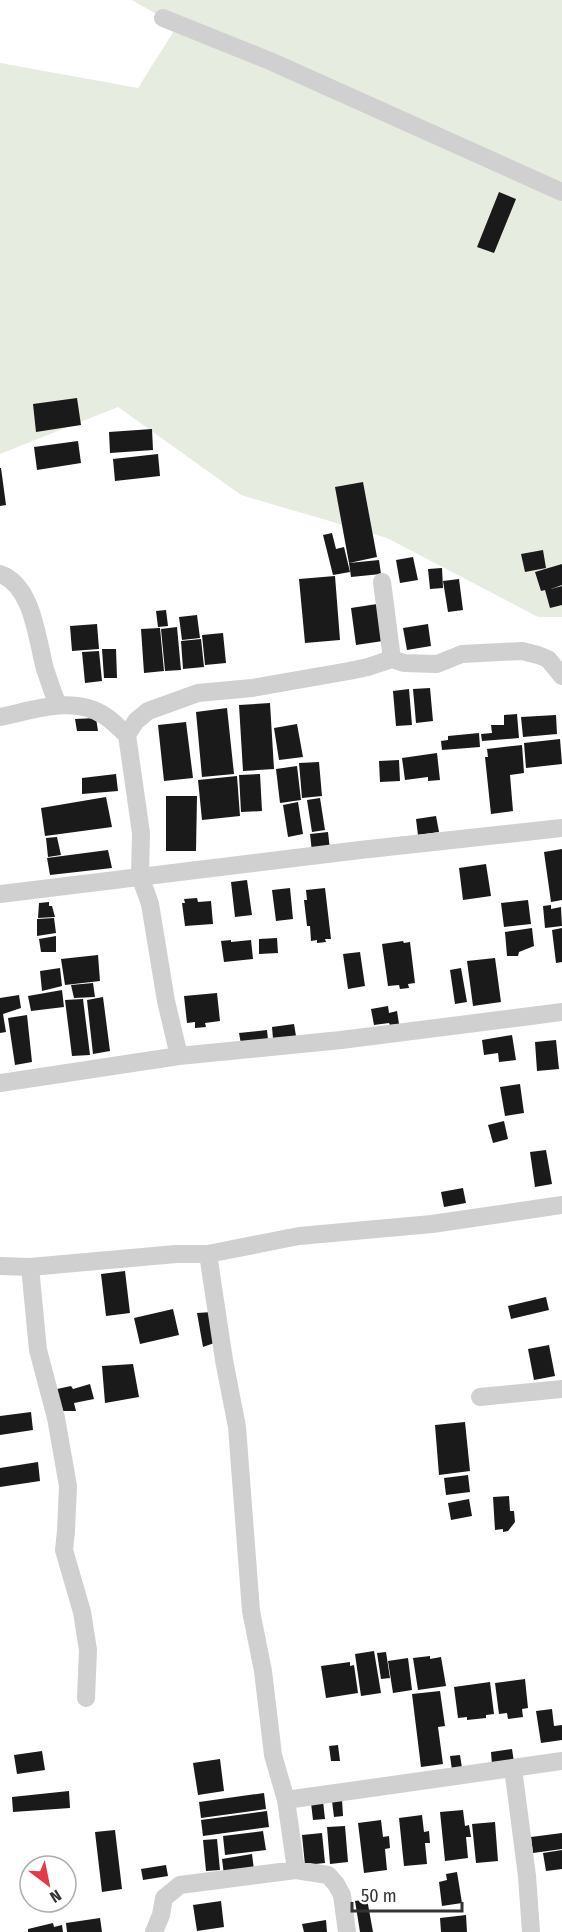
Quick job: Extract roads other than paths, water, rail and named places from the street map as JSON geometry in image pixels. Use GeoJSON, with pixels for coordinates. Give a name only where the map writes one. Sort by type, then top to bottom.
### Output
{"type":"FeatureCollection","features":[{"type":"Feature","properties":{"kind":"street"},"geometry":{"type":"LineString","coordinates":[[163,18],[270,61],[562,192]]}},
{"type":"Feature","properties":{"kind":"street"},"geometry":{"type":"LineString","coordinates":[[0,574],[15,582],[30,609],[46,671],[58,705]]}},
{"type":"Feature","properties":{"kind":"street"},"geometry":{"type":"LineString","coordinates":[[382,582],[392,659]]}},
{"type":"Feature","properties":{"kind":"street"},"geometry":{"type":"LineString","coordinates":[[127,735],[136,721],[148,711],[198,693],[252,688],[338,673],[392,659],[404,663],[437,664],[462,654],[522,651],[538,654],[548,659],[562,676]]}},
{"type":"Feature","properties":{"kind":"street"},"geometry":{"type":"LineString","coordinates":[[0,717],[58,705],[80,705],[106,716],[127,735],[141,833],[140,876],[150,904],[166,1001],[179,1056]]}},
{"type":"Feature","properties":{"kind":"street"},"geometry":{"type":"LineString","coordinates":[[0,894],[562,828]]}},
{"type":"Feature","properties":{"kind":"street"},"geometry":{"type":"LineString","coordinates":[[0,1083],[179,1056],[341,1040],[562,1012]]}},
{"type":"Feature","properties":{"kind":"street"},"geometry":{"type":"LineString","coordinates":[[0,1266],[30,1267],[176,1254],[208,1254],[299,1236],[432,1224],[562,1205]]}},
{"type":"Feature","properties":{"kind":"street"},"geometry":{"type":"LineString","coordinates":[[208,1254],[237,1427],[250,1611],[263,1671],[273,1755],[286,1800],[296,1870]]}},
{"type":"Feature","properties":{"kind":"street"},"geometry":{"type":"LineString","coordinates":[[30,1267],[38,1350],[56,1418],[68,1486],[64,1550],[82,1612],[88,1650],[86,1698]]}},
{"type":"Feature","properties":{"kind":"street"},"geometry":{"type":"LineString","coordinates":[[480,1397],[562,1389]]}},
{"type":"Feature","properties":{"kind":"street"},"geometry":{"type":"LineString","coordinates":[[286,1800],[562,1761]]}},
{"type":"Feature","properties":{"kind":"street"},"geometry":{"type":"LineString","coordinates":[[513,1768],[527,1876],[531,1932]]}},
{"type":"Feature","properties":{"kind":"street"},"geometry":{"type":"LineString","coordinates":[[154,1932],[161,1915],[164,1898],[180,1885],[296,1870],[328,1875],[336,1884],[342,1895],[347,1932]]}}]}
